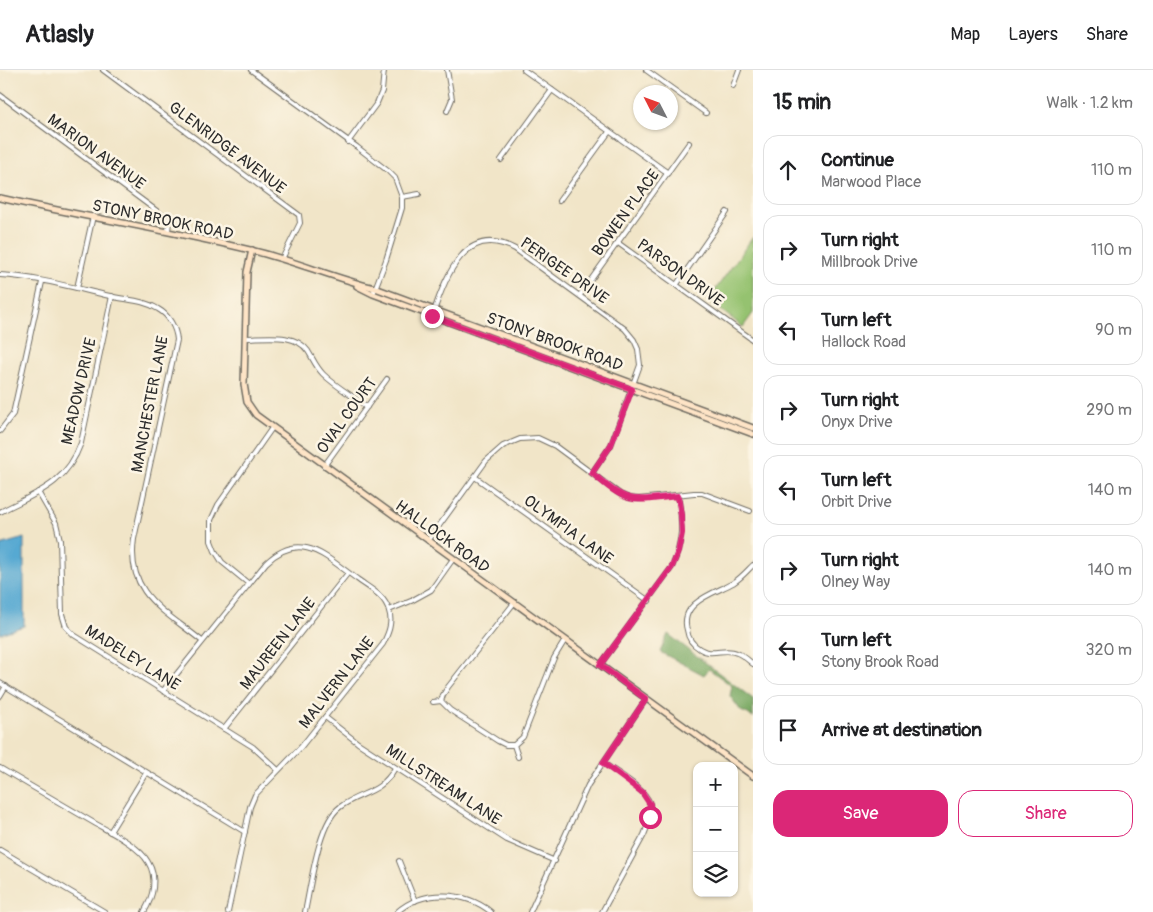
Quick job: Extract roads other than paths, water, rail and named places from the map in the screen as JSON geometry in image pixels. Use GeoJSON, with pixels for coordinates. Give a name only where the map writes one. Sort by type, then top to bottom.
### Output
{"type":"FeatureCollection","features":[{"type":"Feature","properties":{"kind":"main road","name":"STONY BROOK ROAD"},"geometry":{"type":"LineString","coordinates":[[0,198],[252,250],[282,259],[348,281],[722,419],[753,428]]}},
{"type":"Feature","properties":{"kind":"main road","name":"HALLOCK ROAD"},"geometry":{"type":"LineString","coordinates":[[252,250],[247,272],[244,384],[246,397],[256,415],[753,776]]}},
{"type":"Feature","properties":{"kind":"main road","name":"STONY BROOK ROAD"},"geometry":{"type":"LineString","coordinates":[[722,419],[753,434]]}},
{"type":"Feature","properties":{"kind":"street","name":"GLENRIDGE AVENUE"},"geometry":{"type":"LineString","coordinates":[[104,70],[299,215],[300,223],[282,259]]}},
{"type":"Feature","properties":{"kind":"street"},"geometry":{"type":"LineString","coordinates":[[251,70],[388,171],[398,185],[402,197],[400,218],[374,291]]}},
{"type":"Feature","properties":{"kind":"street"},"geometry":{"type":"LineString","coordinates":[[348,142],[377,103],[382,91],[384,70]]}},
{"type":"Feature","properties":{"kind":"street"},"geometry":{"type":"LineString","coordinates":[[447,70],[452,99],[447,111]]}},
{"type":"Feature","properties":{"kind":"street"},"geometry":{"type":"LineString","coordinates":[[524,70],[608,132],[668,173]]}},
{"type":"Feature","properties":{"kind":"street"},"geometry":{"type":"LineString","coordinates":[[646,70],[706,113]]}},
{"type":"Feature","properties":{"kind":"street"},"geometry":{"type":"LineString","coordinates":[[733,86],[740,70]]}},
{"type":"Feature","properties":{"kind":"street"},"geometry":{"type":"LineString","coordinates":[[501,160],[552,90]]}},
{"type":"Feature","properties":{"kind":"street","name":"MARION AVENUE"},"geometry":{"type":"LineString","coordinates":[[0,95],[169,220],[168,232]]}},
{"type":"Feature","properties":{"kind":"street"},"geometry":{"type":"LineString","coordinates":[[560,201],[608,132]]}},
{"type":"Feature","properties":{"kind":"street","name":"BOWEN PLACE"},"geometry":{"type":"LineString","coordinates":[[580,295],[689,143]]}},
{"type":"Feature","properties":{"kind":"street"},"geometry":{"type":"LineString","coordinates":[[402,197],[419,194]]}},
{"type":"Feature","properties":{"kind":"street"},"geometry":{"type":"LineString","coordinates":[[677,284],[727,212]]}},
{"type":"Feature","properties":{"kind":"street"},"geometry":{"type":"LineString","coordinates":[[77,288],[93,216]]}},
{"type":"Feature","properties":{"kind":"street","name":"PERIGEE DRIVE"},"geometry":{"type":"LineString","coordinates":[[433,313],[447,277],[459,259],[472,246],[486,241],[499,242],[515,249],[620,324],[634,340],[638,349],[640,365],[611,445],[592,473]]}},
{"type":"Feature","properties":{"kind":"street","name":"PARSON DRIVE"},"geometry":{"type":"LineString","coordinates":[[618,243],[753,340]]}},
{"type":"Feature","properties":{"kind":"street","name":"MANCHESTER LANE"},"geometry":{"type":"LineString","coordinates":[[0,274],[147,303],[160,310],[170,320],[177,340],[134,539],[132,561],[134,573],[143,592],[202,640]]}},
{"type":"Feature","properties":{"kind":"street"},"geometry":{"type":"LineString","coordinates":[[0,431],[13,414],[42,282]]}},
{"type":"Feature","properties":{"kind":"street","name":"MEADOW DRIVE"},"geometry":{"type":"LineString","coordinates":[[0,512],[38,492],[66,473],[77,456],[112,296]]}},
{"type":"Feature","properties":{"kind":"street"},"geometry":{"type":"LineString","coordinates":[[245,338],[284,338],[300,344],[308,351],[314,364],[324,375],[367,406]]}},
{"type":"Feature","properties":{"kind":"street","name":"OVAL COURT"},"geometry":{"type":"LineString","coordinates":[[324,466],[387,379]]}},
{"type":"Feature","properties":{"kind":"street"},"geometry":{"type":"LineString","coordinates":[[248,584],[222,562],[215,551],[211,541],[211,520],[218,505],[272,428]]}},
{"type":"Feature","properties":{"kind":"street"},"geometry":{"type":"LineString","coordinates":[[428,541],[486,462],[503,446],[520,439],[538,438],[555,446],[620,494],[629,498],[648,499],[702,493],[750,511]]}},
{"type":"Feature","properties":{"kind":"street","name":"OLYMPIA LANE"},"geometry":{"type":"LineString","coordinates":[[475,477],[649,601]]}},
{"type":"Feature","properties":{"kind":"street","name":"MADELEY LANE"},"geometry":{"type":"LineString","coordinates":[[38,492],[56,523],[60,540],[62,614],[66,627],[80,639],[253,747],[278,770]]}},
{"type":"Feature","properties":{"kind":"street"},"geometry":{"type":"LineString","coordinates":[[600,665],[668,575],[678,552],[682,533],[678,496]]}},
{"type":"Feature","properties":{"kind":"street"},"geometry":{"type":"LineString","coordinates":[[163,691],[202,640],[274,554],[288,549],[304,548],[318,551],[382,596],[389,610],[422,596],[431,590],[453,559]]}},
{"type":"Feature","properties":{"kind":"street"},"geometry":{"type":"LineString","coordinates":[[753,564],[734,582],[703,597],[690,608],[686,618],[686,628],[692,642],[705,652],[737,652],[753,664]]}},
{"type":"Feature","properties":{"kind":"street","name":"MAUREEN LANE"},"geometry":{"type":"LineString","coordinates":[[224,729],[348,573]]}},
{"type":"Feature","properties":{"kind":"street"},"geometry":{"type":"LineString","coordinates":[[441,701],[448,687],[514,602]]}},
{"type":"Feature","properties":{"kind":"street","name":"MALVERN LANE"},"geometry":{"type":"LineString","coordinates":[[228,912],[253,799],[301,747],[383,644],[390,627],[389,610]]}},
{"type":"Feature","properties":{"kind":"street"},"geometry":{"type":"LineString","coordinates":[[441,701],[446,707],[498,741],[506,745],[514,745],[523,737],[554,658],[565,640]]}},
{"type":"Feature","properties":{"kind":"street"},"geometry":{"type":"LineString","coordinates":[[0,683],[245,832]]}},
{"type":"Feature","properties":{"kind":"street"},"geometry":{"type":"LineString","coordinates":[[0,696],[6,686]]}},
{"type":"Feature","properties":{"kind":"street"},"geometry":{"type":"LineString","coordinates":[[530,912],[555,861],[588,785],[646,699]]}},
{"type":"Feature","properties":{"kind":"street"},"geometry":{"type":"LineString","coordinates":[[432,702],[441,701]]}},
{"type":"Feature","properties":{"kind":"street","name":"MILLSTREAM LANE"},"geometry":{"type":"LineString","coordinates":[[325,717],[352,739],[507,840],[555,861]]}},
{"type":"Feature","properties":{"kind":"street"},"geometry":{"type":"LineString","coordinates":[[514,745],[518,757]]}},
{"type":"Feature","properties":{"kind":"street"},"geometry":{"type":"LineString","coordinates":[[602,912],[644,835],[649,823],[650,811],[650,804],[642,792],[603,763]]}},
{"type":"Feature","properties":{"kind":"street"},"geometry":{"type":"LineString","coordinates":[[0,768],[137,849],[149,862],[154,884],[150,902],[144,912]]}},
{"type":"Feature","properties":{"kind":"street"},"geometry":{"type":"LineString","coordinates":[[305,912],[321,837],[327,822],[340,806],[380,786],[395,768]]}},
{"type":"Feature","properties":{"kind":"street"},"geometry":{"type":"LineString","coordinates":[[110,832],[146,773]]}},
{"type":"Feature","properties":{"kind":"street"},"geometry":{"type":"LineString","coordinates":[[0,850],[105,912]]}},
{"type":"Feature","properties":{"kind":"street"},"geometry":{"type":"LineString","coordinates":[[399,861],[415,901]]}},
{"type":"Feature","properties":{"kind":"street"},"geometry":{"type":"LineString","coordinates":[[397,912],[415,901],[433,896],[453,896],[474,901],[491,912]]}},
{"type":"Feature","properties":{"kind":"water"},"geometry":{"type":"Polygon","coordinates":[[[24,538],[24,626],[0,634],[0,545],[24,538]]]}}]}
